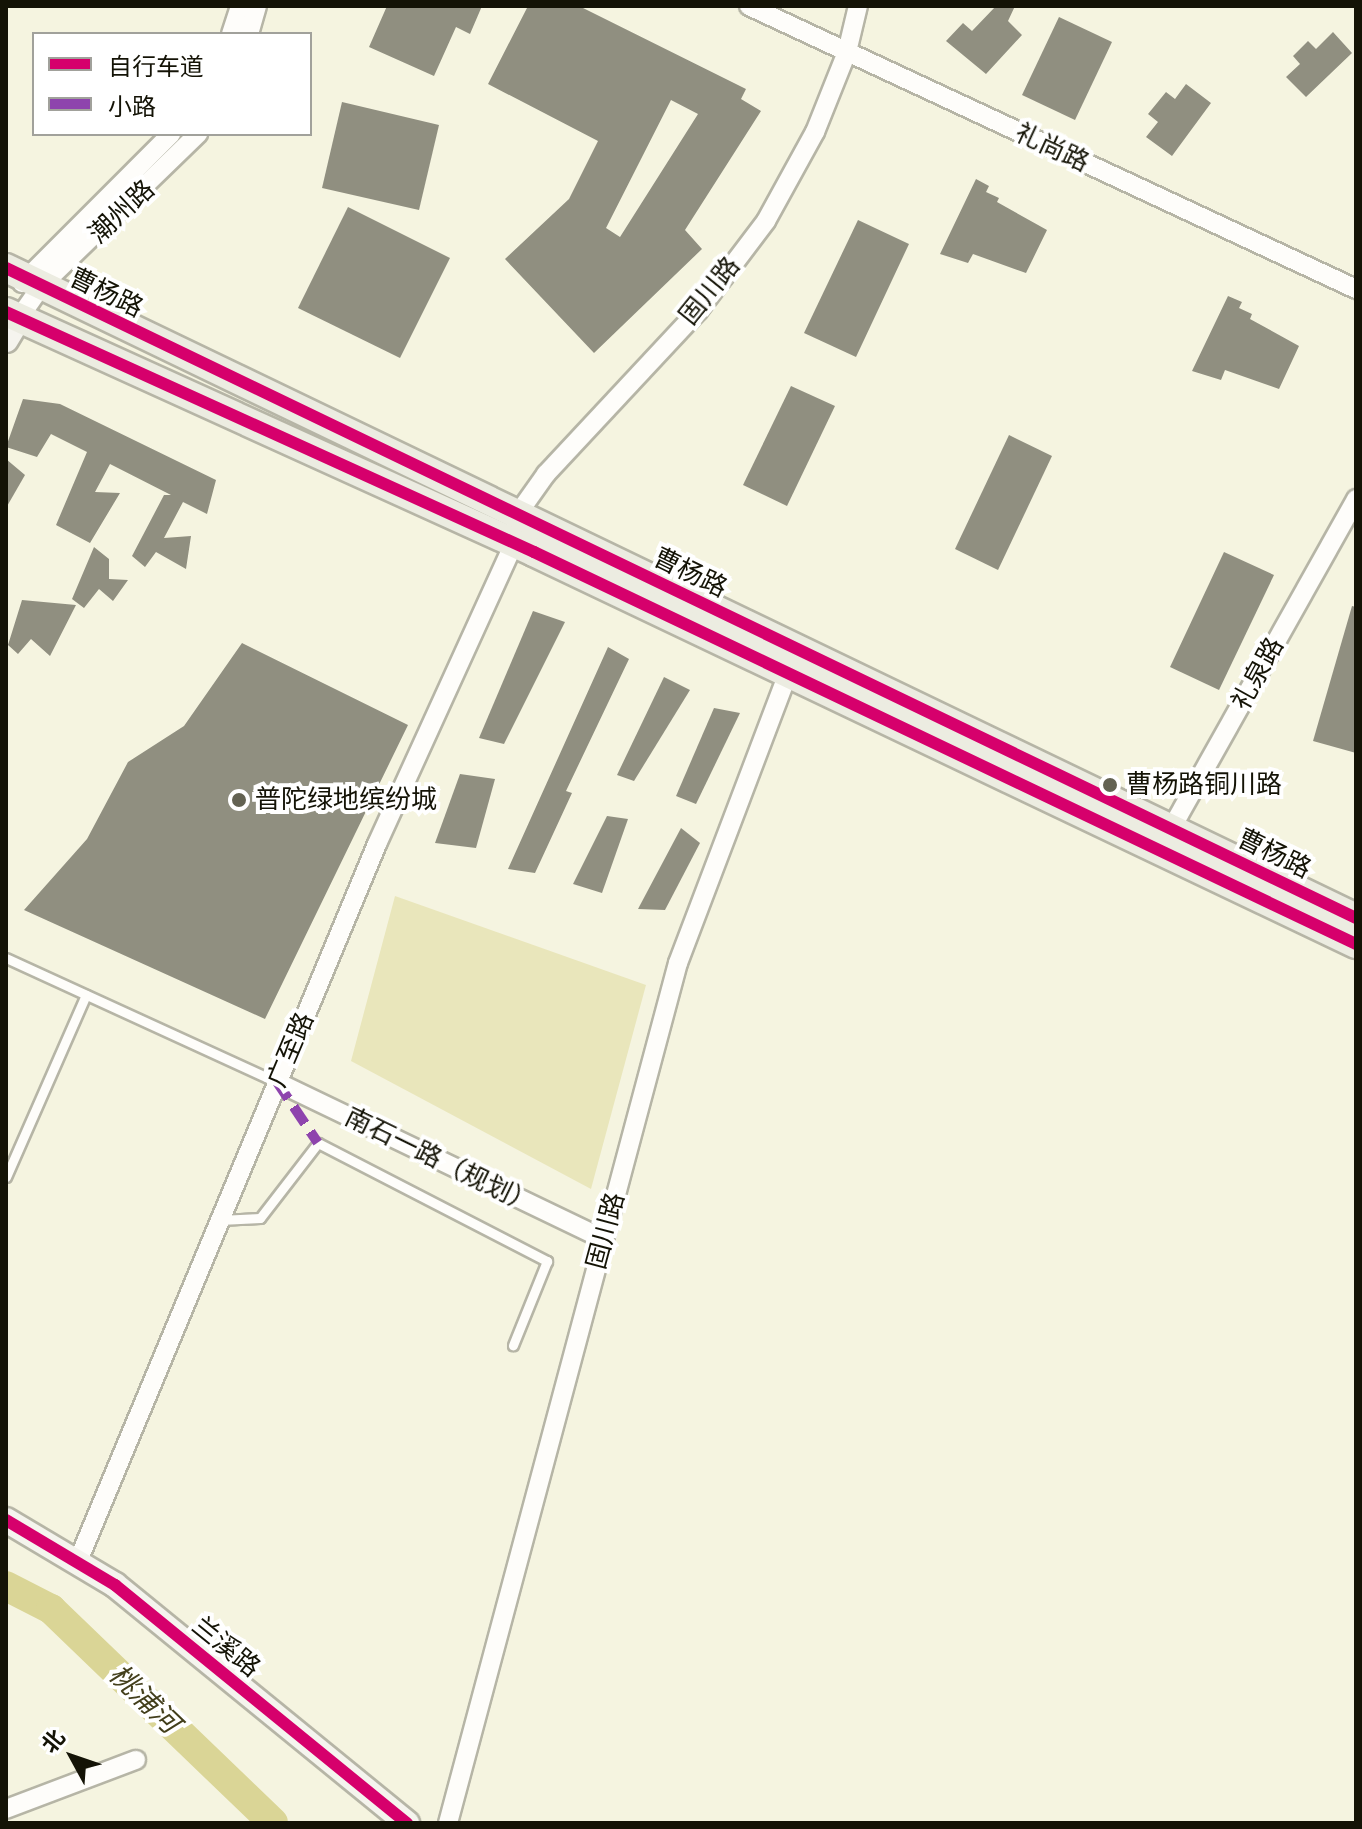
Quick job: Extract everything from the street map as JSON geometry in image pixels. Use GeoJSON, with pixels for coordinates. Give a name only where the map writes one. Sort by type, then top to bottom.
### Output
{"type":"FeatureCollection","features":[{"type":"Feature","properties":{"kind":"main road","name":"曹杨路"},"geometry":{"type":"LineString","coordinates":[[23,277],[517,515],[793,661],[1165,840],[1356,944]]}},
{"type":"Feature","properties":{"kind":"main road","name":"曹杨路"},"geometry":{"type":"LineString","coordinates":[[10,323],[514,544],[793,661]]}},
{"type":"Feature","properties":{"kind":"main road","name":"曹杨路"},"geometry":{"type":"LineString","coordinates":[[1165,840],[1356,918]]}},
{"type":"Feature","properties":{"kind":"street"},"geometry":{"type":"LineString","coordinates":[[232,32],[240,6]]}},
{"type":"Feature","properties":{"kind":"street"},"geometry":{"type":"LineString","coordinates":[[250,32],[257,6]]}},
{"type":"Feature","properties":{"kind":"street","name":"礼尚路"},"geometry":{"type":"LineString","coordinates":[[749,6],[1356,289]]}},
{"type":"Feature","properties":{"kind":"street","name":"固川路"},"geometry":{"type":"LineString","coordinates":[[514,544],[517,515],[546,474],[698,311],[766,221],[815,132],[847,52],[858,6]]}},
{"type":"Feature","properties":{"kind":"street","name":"潮州路"},"geometry":{"type":"LineString","coordinates":[[23,277],[169,136]]}},
{"type":"Feature","properties":{"kind":"street","name":"潮州路"},"geometry":{"type":"LineString","coordinates":[[23,277],[196,136]]}},
{"type":"Feature","properties":{"kind":"street"},"geometry":{"type":"LineString","coordinates":[[10,323],[23,277]]}},
{"type":"Feature","properties":{"kind":"street","name":"礼泉路"},"geometry":{"type":"LineString","coordinates":[[1165,840],[1356,499]]}},
{"type":"Feature","properties":{"kind":"street","name":"广至路"},"geometry":{"type":"LineString","coordinates":[[78,1561],[377,844],[514,544]]}},
{"type":"Feature","properties":{"kind":"street","name":"固川路"},"geometry":{"type":"LineString","coordinates":[[448,1823],[678,963],[793,661]]}},
{"type":"Feature","properties":{"kind":"street","name":"南石一路（规划）"},"geometry":{"type":"LineString","coordinates":[[277,1082],[603,1239]]}},
{"type":"Feature","properties":{"kind":"street","name":"兰溪路"},"geometry":{"type":"LineString","coordinates":[[6,1520],[78,1561],[407,1823]]}},
{"type":"Feature","properties":{"kind":"street"},"geometry":{"type":"LineString","coordinates":[[6,1809],[136,1760]]}},
{"type":"Feature","properties":{"kind":"lane"},"geometry":{"type":"LineString","coordinates":[[6,958],[277,1082]]}},
{"type":"Feature","properties":{"kind":"lane"},"geometry":{"type":"LineString","coordinates":[[6,1177],[86,995]]}},
{"type":"Feature","properties":{"kind":"lane"},"geometry":{"type":"LineString","coordinates":[[220,1220],[260,1218],[318,1143],[547,1261],[513,1345]]}},
{"type":"Feature","properties":{"kind":"shaded area"},"geometry":{"type":"Polygon","coordinates":[[[395,896],[646,985],[591,1189],[351,1061],[395,896]]]}},
{"type":"Feature","properties":{"kind":"building"},"geometry":{"type":"Polygon","coordinates":[[[387,6],[482,6],[470,34],[456,27],[434,76],[369,47],[387,6]]]}},
{"type":"Feature","properties":{"kind":"building"},"geometry":{"type":"Polygon","coordinates":[[[528,6],[579,6],[746,89],[741,99],[761,111],[685,230],[702,249],[594,353],[505,259],[569,199],[598,141],[488,84],[528,6]],[[671,100],[606,228],[620,237],[698,114],[671,100]]]}},
{"type":"Feature","properties":{"kind":"building"},"geometry":{"type":"Polygon","coordinates":[[[996,6],[1015,6],[1008,21],[1022,35],[986,74],[946,41],[963,23],[972,31],[996,6]]]}},
{"type":"Feature","properties":{"kind":"building"},"geometry":{"type":"Polygon","coordinates":[[[1059,17],[1112,42],[1075,120],[1022,95],[1059,17]]]}},
{"type":"Feature","properties":{"kind":"building"},"geometry":{"type":"Polygon","coordinates":[[[1333,32],[1352,53],[1306,97],[1286,77],[1300,64],[1293,56],[1308,41],[1316,49],[1333,32]]]}},
{"type":"Feature","properties":{"kind":"building"},"geometry":{"type":"Polygon","coordinates":[[[1186,84],[1211,103],[1172,156],[1146,137],[1158,122],[1148,114],[1166,92],[1175,99],[1186,84]]]}},
{"type":"Feature","properties":{"kind":"building"},"geometry":{"type":"Polygon","coordinates":[[[342,102],[439,125],[419,210],[322,188],[342,102]]]}},
{"type":"Feature","properties":{"kind":"building"},"geometry":{"type":"Polygon","coordinates":[[[976,179],[989,186],[986,192],[999,198],[997,202],[1047,230],[1026,273],[973,254],[968,263],[940,254],[976,179]]]}},
{"type":"Feature","properties":{"kind":"building"},"geometry":{"type":"Polygon","coordinates":[[[348,207],[450,258],[400,358],[298,308],[348,207]]]}},
{"type":"Feature","properties":{"kind":"building"},"geometry":{"type":"Polygon","coordinates":[[[858,220],[909,244],[856,357],[804,333],[858,220]]]}},
{"type":"Feature","properties":{"kind":"building"},"geometry":{"type":"Polygon","coordinates":[[[1228,296],[1242,302],[1239,308],[1252,314],[1250,319],[1299,346],[1279,389],[1225,370],[1221,380],[1192,371],[1228,296]]]}},
{"type":"Feature","properties":{"kind":"building"},"geometry":{"type":"Polygon","coordinates":[[[791,386],[835,406],[787,506],[743,485],[791,386]]]}},
{"type":"Feature","properties":{"kind":"building"},"geometry":{"type":"Polygon","coordinates":[[[23,399],[60,404],[216,480],[207,514],[183,502],[164,538],[191,536],[186,569],[156,552],[145,567],[132,556],[164,495],[171,495],[110,464],[95,492],[120,493],[90,543],[56,525],[87,452],[51,434],[37,457],[6,447],[23,399]]]}},
{"type":"Feature","properties":{"kind":"building"},"geometry":{"type":"Polygon","coordinates":[[[1009,435],[1052,456],[998,570],[955,549],[1009,435]]]}},
{"type":"Feature","properties":{"kind":"building"},"geometry":{"type":"Polygon","coordinates":[[[6,459],[25,475],[6,508],[6,459]]]}},
{"type":"Feature","properties":{"kind":"building"},"geometry":{"type":"Polygon","coordinates":[[[94,547],[109,559],[109,579],[128,580],[113,601],[99,589],[84,608],[72,599],[94,547]]]}},
{"type":"Feature","properties":{"kind":"building"},"geometry":{"type":"Polygon","coordinates":[[[1224,552],[1274,575],[1219,690],[1170,667],[1224,552]]]}},
{"type":"Feature","properties":{"kind":"building"},"geometry":{"type":"Polygon","coordinates":[[[22,600],[76,605],[50,656],[31,639],[18,654],[8,645],[22,600]]]}},
{"type":"Feature","properties":{"kind":"building"},"geometry":{"type":"Polygon","coordinates":[[[1352,606],[1356,607],[1356,753],[1313,741],[1352,606]]]}},
{"type":"Feature","properties":{"kind":"building"},"geometry":{"type":"Polygon","coordinates":[[[533,611],[565,622],[504,744],[479,738],[533,611]]]}},
{"type":"Feature","properties":{"kind":"building","name":"普陀绿地缤纷城"},"geometry":{"type":"Polygon","coordinates":[[[242,643],[408,725],[265,1019],[24,910],[87,839],[128,762],[184,726],[242,643]]]}},
{"type":"Feature","properties":{"kind":"building"},"geometry":{"type":"Polygon","coordinates":[[[608,647],[629,659],[566,791],[572,793],[535,873],[508,869],[608,647]]]}},
{"type":"Feature","properties":{"kind":"building"},"geometry":{"type":"Polygon","coordinates":[[[664,677],[690,690],[634,781],[617,775],[664,677]]]}},
{"type":"Feature","properties":{"kind":"building"},"geometry":{"type":"Polygon","coordinates":[[[714,708],[740,713],[696,804],[676,796],[714,708]]]}},
{"type":"Feature","properties":{"kind":"building"},"geometry":{"type":"Polygon","coordinates":[[[460,774],[495,779],[476,848],[435,843],[460,774]]]}},
{"type":"Feature","properties":{"kind":"building"},"geometry":{"type":"Polygon","coordinates":[[[607,816],[628,819],[602,893],[573,884],[607,816]]]}},
{"type":"Feature","properties":{"kind":"building"},"geometry":{"type":"Polygon","coordinates":[[[681,828],[700,843],[665,910],[638,909],[681,828]]]}},
{"type":"Feature","properties":{"kind":"waterway","name":"桃浦河"},"geometry":{"type":"LineString","coordinates":[[6,1586],[51,1609],[273,1823]]}},
{"type":"Feature","properties":{"kind":"marked path"},"geometry":{"type":"LineString","coordinates":[[277,1082],[318,1143]]}},
{"type":"Feature","properties":{"kind":"cycle path"},"geometry":{"type":"LineString","coordinates":[[6,268],[1356,918]]}},
{"type":"Feature","properties":{"kind":"cycle path"},"geometry":{"type":"LineString","coordinates":[[6,312],[534,552],[1356,944]]}},
{"type":"Feature","properties":{"kind":"cycle path"},"geometry":{"type":"LineString","coordinates":[[6,1520],[115,1585],[407,1823]]}},
{"type":"Feature","properties":{"kind":"place","name":"曹杨路铜川路"},"geometry":{"type":"Point","coordinates":[1110,785]}},
{"type":"Feature","properties":{"kind":"place","name":"普陀绿地缤纷城"},"geometry":{"type":"Point","coordinates":[239,800]}}]}
